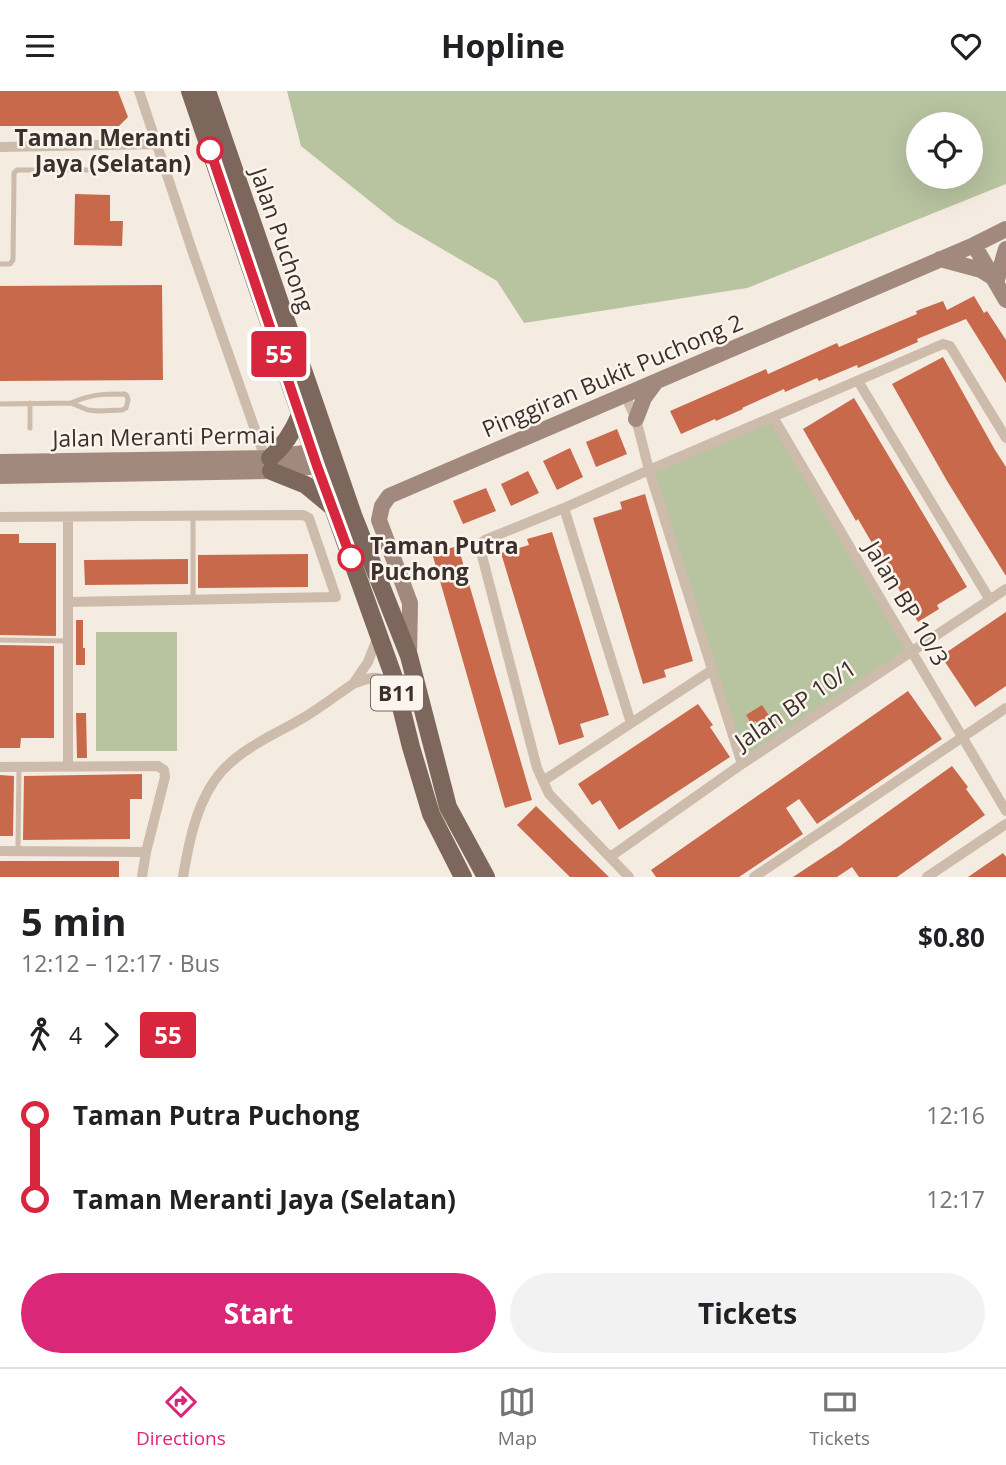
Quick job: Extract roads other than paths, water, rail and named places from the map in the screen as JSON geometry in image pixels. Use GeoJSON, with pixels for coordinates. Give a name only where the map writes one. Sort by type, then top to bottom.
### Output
{"type":"FeatureCollection","features":[{"type":"Feature","properties":{"kind":"main road","name":"Jalan Puchong"},"geometry":{"type":"LineString","coordinates":[[190,91],[300,415],[353,515],[409,656],[448,807],[486,877]]}},
{"type":"Feature","properties":{"kind":"main road","name":"Jalan Puchong"},"geometry":{"type":"LineString","coordinates":[[207,91],[323,457],[332,507],[379,633],[431,814],[463,877]]}},
{"type":"Feature","properties":{"kind":"main road"},"geometry":{"type":"LineString","coordinates":[[300,415],[291,434],[269,462],[306,485],[332,507]]}},
{"type":"Feature","properties":{"kind":"street"},"geometry":{"type":"LineString","coordinates":[[0,476],[269,462],[194,256],[139,91]]}},
{"type":"Feature","properties":{"kind":"street"},"geometry":{"type":"LineString","coordinates":[[0,147],[157,144]]}},
{"type":"Feature","properties":{"kind":"street","name":"Pinggiran Bukit Puchong 2"},"geometry":{"type":"LineString","coordinates":[[409,656],[410,603],[379,520],[382,506],[389,496],[1006,229]]}},
{"type":"Feature","properties":{"kind":"street"},"geometry":{"type":"LineString","coordinates":[[974,245],[1006,300]]}},
{"type":"Feature","properties":{"kind":"street"},"geometry":{"type":"LineString","coordinates":[[994,280],[1006,249]]}},
{"type":"Feature","properties":{"kind":"street"},"geometry":{"type":"LineString","coordinates":[[940,259],[981,270],[994,280]]}},
{"type":"Feature","properties":{"kind":"street"},"geometry":{"type":"LineString","coordinates":[[629,877],[549,794],[537,768],[480,544],[943,344],[950,346],[1006,437]]}},
{"type":"Feature","properties":{"kind":"street"},"geometry":{"type":"LineString","coordinates":[[636,419],[644,398],[656,381]]}},
{"type":"Feature","properties":{"kind":"street"},"geometry":{"type":"LineString","coordinates":[[858,381],[990,600]]}},
{"type":"Feature","properties":{"kind":"street"},"geometry":{"type":"LineString","coordinates":[[625,395],[636,419],[649,470],[743,764]]}},
{"type":"Feature","properties":{"kind":"street","name":"Jalan BP 10/3"},"geometry":{"type":"LineString","coordinates":[[773,417],[1006,811]]}},
{"type":"Feature","properties":{"kind":"street","name":"Jalan Meranti Permai"},"geometry":{"type":"LineString","coordinates":[[0,462],[269,462],[323,457]]}},
{"type":"Feature","properties":{"kind":"street"},"geometry":{"type":"LineString","coordinates":[[565,508],[631,723]]}},
{"type":"Feature","properties":{"kind":"street"},"geometry":{"type":"LineString","coordinates":[[0,517],[303,515],[309,518],[336,597],[68,603]]}},
{"type":"Feature","properties":{"kind":"street"},"geometry":{"type":"LineString","coordinates":[[68,517],[68,767]]}},
{"type":"Feature","properties":{"kind":"street","name":"Jalan BP 10/1"},"geometry":{"type":"LineString","coordinates":[[610,857],[743,764],[1006,589]]}},
{"type":"Feature","properties":{"kind":"street"},"geometry":{"type":"LineString","coordinates":[[353,684],[368,662],[379,633]]}},
{"type":"Feature","properties":{"kind":"street"},"geometry":{"type":"LineString","coordinates":[[543,781],[712,670]]}},
{"type":"Feature","properties":{"kind":"street"},"geometry":{"type":"LineString","coordinates":[[183,877],[188,846],[202,802],[222,772],[248,748],[309,715],[353,684],[374,677],[387,681],[398,696]]}},
{"type":"Feature","properties":{"kind":"street"},"geometry":{"type":"LineString","coordinates":[[754,877],[1006,708]]}},
{"type":"Feature","properties":{"kind":"street"},"geometry":{"type":"LineString","coordinates":[[0,767],[158,766],[164,771],[165,777],[142,877]]}},
{"type":"Feature","properties":{"kind":"street"},"geometry":{"type":"LineString","coordinates":[[927,877],[1006,824]]}},
{"type":"Feature","properties":{"kind":"street"},"geometry":{"type":"LineString","coordinates":[[0,851],[146,852]]}},
{"type":"Feature","properties":{"kind":"lane"},"geometry":{"type":"LineString","coordinates":[[0,264],[10,264],[13,260],[14,178],[17,170],[122,170]]}},
{"type":"Feature","properties":{"kind":"lane"},"geometry":{"type":"LineString","coordinates":[[0,404],[71,403],[88,409],[111,411],[126,408],[128,400],[125,394],[100,394],[88,395],[71,403]]}},
{"type":"Feature","properties":{"kind":"lane"},"geometry":{"type":"LineString","coordinates":[[30,403],[30,428]]}},
{"type":"Feature","properties":{"kind":"lane"},"geometry":{"type":"LineString","coordinates":[[192,515],[193,600]]}},
{"type":"Feature","properties":{"kind":"lane"},"geometry":{"type":"LineString","coordinates":[[0,640],[68,641]]}},
{"type":"Feature","properties":{"kind":"lane"},"geometry":{"type":"LineString","coordinates":[[18,851],[19,767]]}},
{"type":"Feature","properties":{"kind":"place","name":"Taman Meranti Jaya (Selatan)"},"geometry":{"type":"Point","coordinates":[210,150]}},
{"type":"Feature","properties":{"kind":"place","name":"Taman Putra Puchong"},"geometry":{"type":"Point","coordinates":[351,558]}}]}
